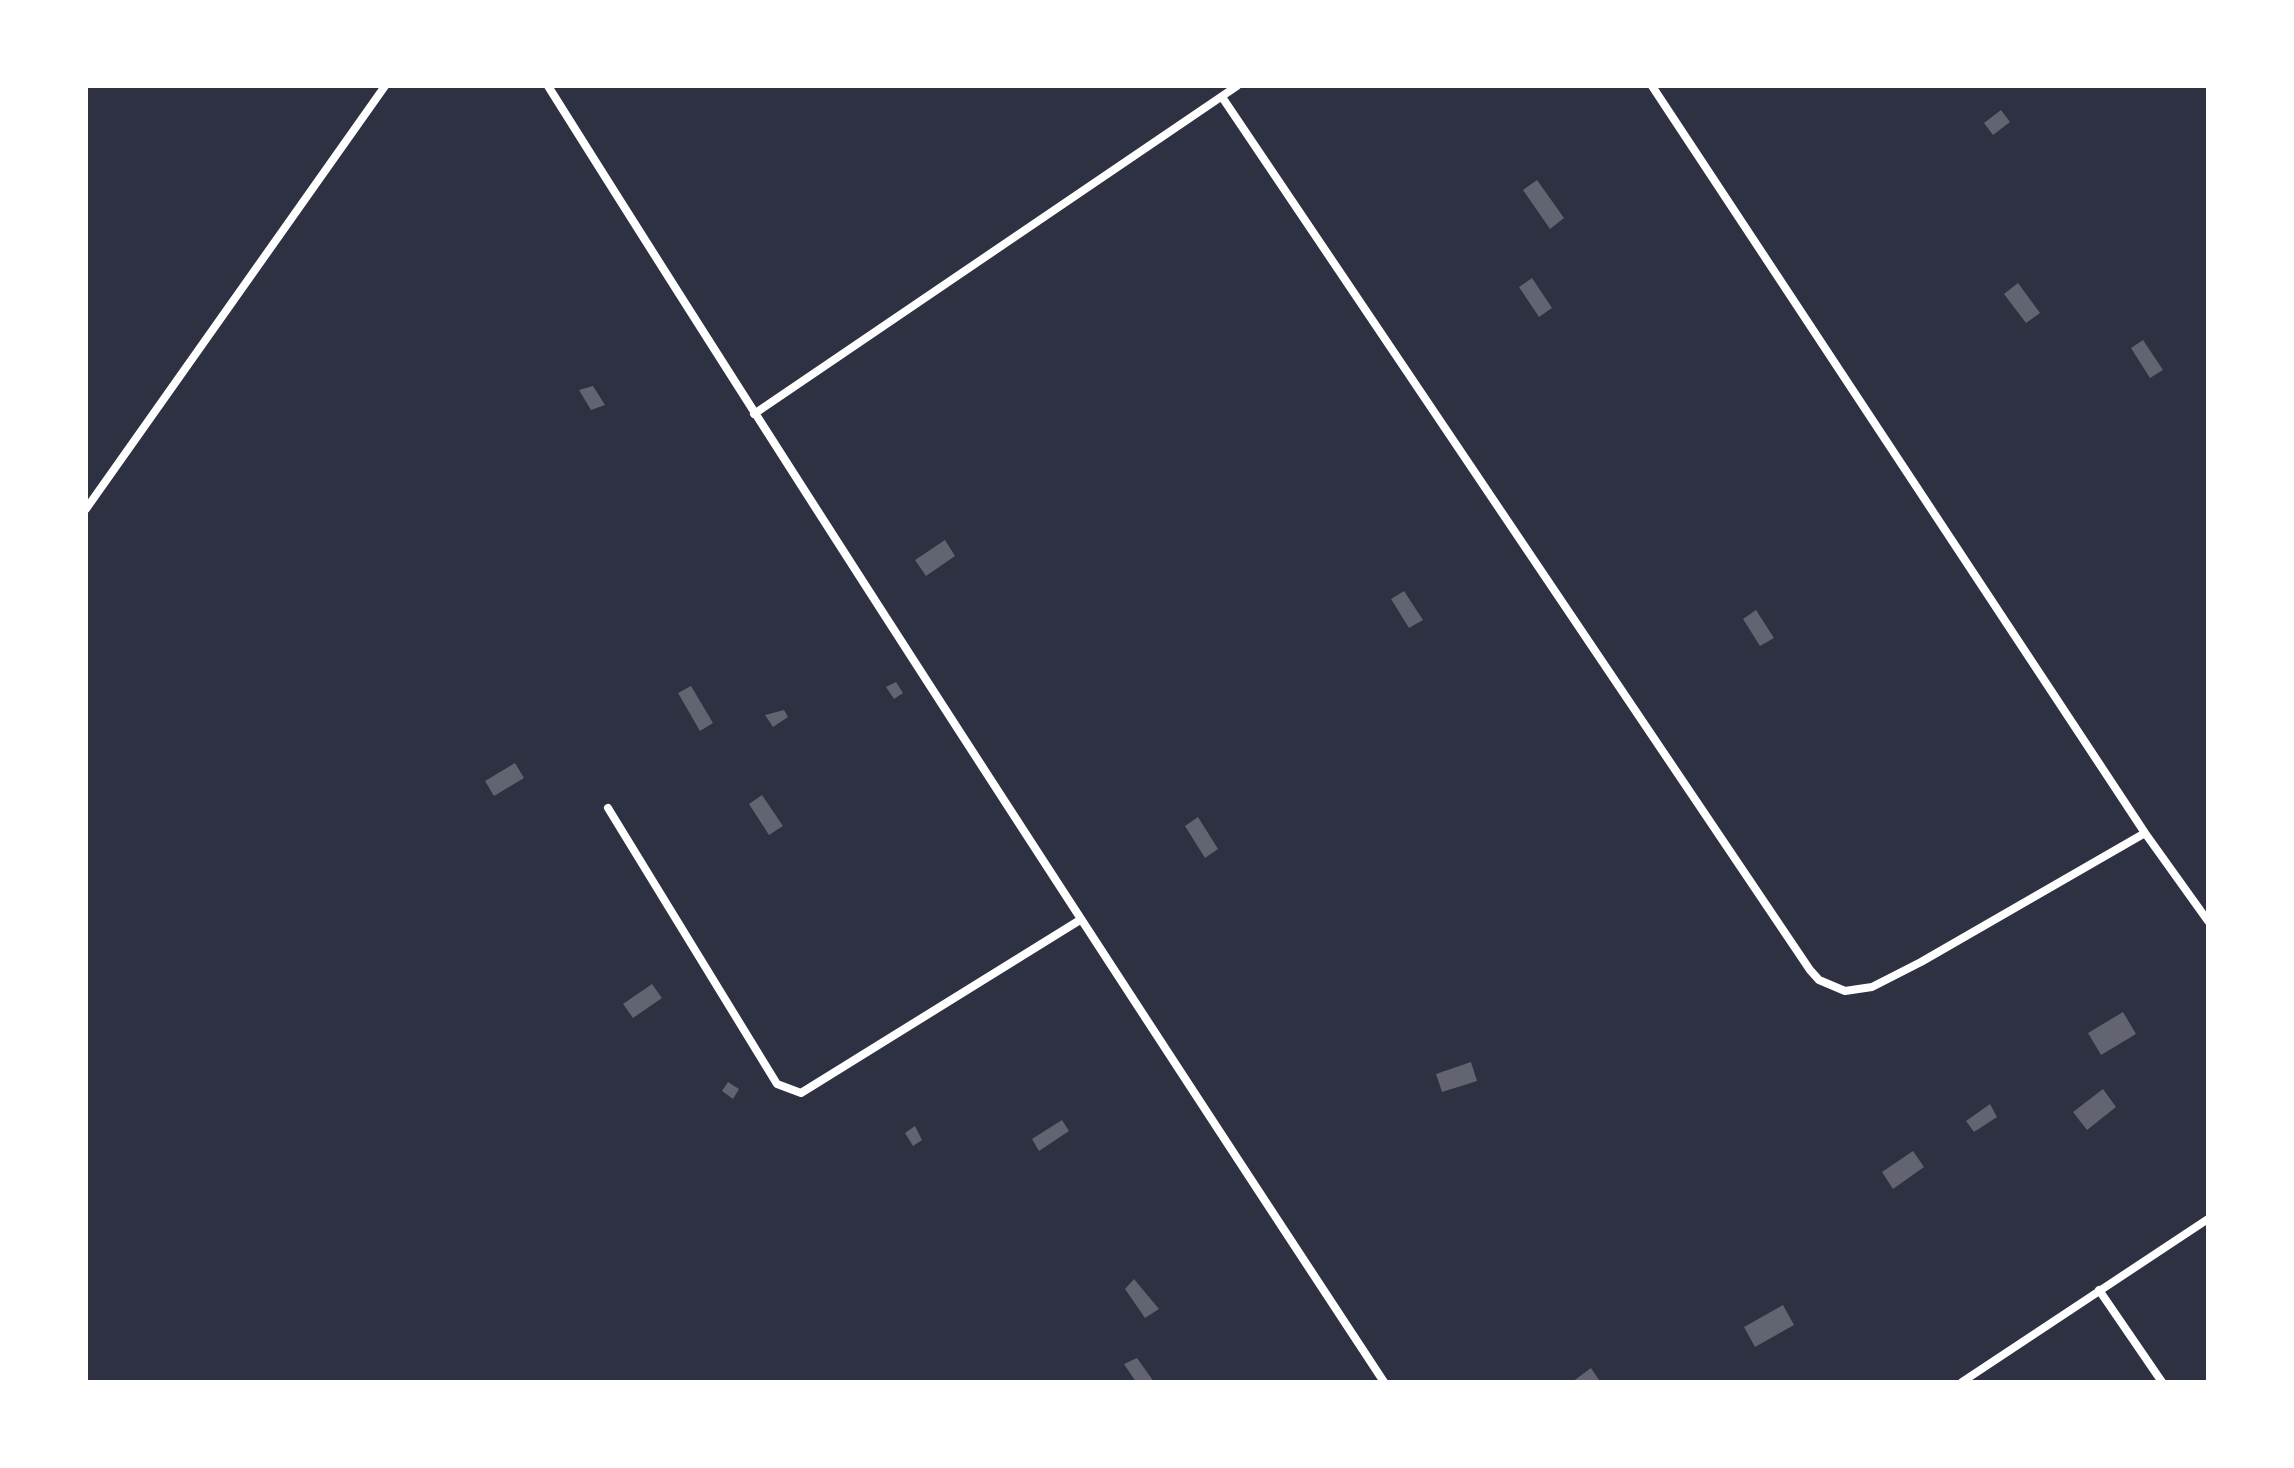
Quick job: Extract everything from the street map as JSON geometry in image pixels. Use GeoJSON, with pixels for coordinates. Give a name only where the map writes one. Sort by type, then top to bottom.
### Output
{"type":"FeatureCollection","features":[{"type":"Feature","properties":{"kind":"street"},"geometry":{"type":"LineString","coordinates":[[86,509],[385,86]]}},
{"type":"Feature","properties":{"kind":"street"},"geometry":{"type":"LineString","coordinates":[[548,86],[754,414],[1080,920],[1384,1382]]}},
{"type":"Feature","properties":{"kind":"street"},"geometry":{"type":"LineString","coordinates":[[754,414],[1237,86]]}},
{"type":"Feature","properties":{"kind":"street"},"geometry":{"type":"LineString","coordinates":[[1652,86],[2145,833],[2208,921]]}},
{"type":"Feature","properties":{"kind":"street"},"geometry":{"type":"LineString","coordinates":[[1222,97],[1819,980],[1845,991],[1872,987],[2145,833]]}},
{"type":"Feature","properties":{"kind":"street"},"geometry":{"type":"LineString","coordinates":[[608,808],[777,1084],[801,1093],[1080,920]]}},
{"type":"Feature","properties":{"kind":"street"},"geometry":{"type":"LineString","coordinates":[[1962,1382],[2208,1219]]}},
{"type":"Feature","properties":{"kind":"street"},"geometry":{"type":"LineString","coordinates":[[2099,1290],[2162,1382]]}},
{"type":"Feature","properties":{"kind":"building"},"geometry":{"type":"Polygon","coordinates":[[[2001,110],[2010,122],[1993,135],[1984,123],[2001,110]]]}},
{"type":"Feature","properties":{"kind":"building"},"geometry":{"type":"Polygon","coordinates":[[[1537,180],[1564,218],[1550,229],[1523,190],[1537,180]]]}},
{"type":"Feature","properties":{"kind":"building"},"geometry":{"type":"Polygon","coordinates":[[[1532,278],[1552,308],[1539,317],[1519,287],[1532,278]]]}},
{"type":"Feature","properties":{"kind":"building"},"geometry":{"type":"Polygon","coordinates":[[[2018,283],[2040,313],[2026,323],[2004,294],[2018,283]]]}},
{"type":"Feature","properties":{"kind":"building"},"geometry":{"type":"Polygon","coordinates":[[[2143,340],[2163,370],[2150,378],[2131,348],[2143,340]]]}},
{"type":"Feature","properties":{"kind":"building"},"geometry":{"type":"Polygon","coordinates":[[[593,386],[605,405],[591,410],[579,390],[593,386]]]}},
{"type":"Feature","properties":{"kind":"building"},"geometry":{"type":"Polygon","coordinates":[[[945,540],[955,556],[926,576],[915,560],[945,540]]]}},
{"type":"Feature","properties":{"kind":"building"},"geometry":{"type":"Polygon","coordinates":[[[1404,591],[1423,620],[1409,628],[1391,599],[1404,591]]]}},
{"type":"Feature","properties":{"kind":"building"},"geometry":{"type":"Polygon","coordinates":[[[1756,610],[1774,638],[1760,646],[1743,619],[1756,610]]]}},
{"type":"Feature","properties":{"kind":"building"},"geometry":{"type":"Polygon","coordinates":[[[896,682],[903,693],[894,699],[886,687],[896,682]]]}},
{"type":"Feature","properties":{"kind":"building"},"geometry":{"type":"Polygon","coordinates":[[[691,686],[713,723],[700,731],[678,693],[691,686]]]}},
{"type":"Feature","properties":{"kind":"building"},"geometry":{"type":"Polygon","coordinates":[[[784,710],[788,717],[773,727],[765,715],[784,710]]]}},
{"type":"Feature","properties":{"kind":"building"},"geometry":{"type":"Polygon","coordinates":[[[515,763],[524,778],[494,796],[485,781],[515,763]]]}},
{"type":"Feature","properties":{"kind":"building"},"geometry":{"type":"Polygon","coordinates":[[[762,795],[783,826],[769,835],[749,804],[762,795]]]}},
{"type":"Feature","properties":{"kind":"building"},"geometry":{"type":"Polygon","coordinates":[[[1198,817],[1218,849],[1205,858],[1185,826],[1198,817]]]}},
{"type":"Feature","properties":{"kind":"building"},"geometry":{"type":"Polygon","coordinates":[[[652,984],[662,998],[633,1018],[623,1004],[652,984]]]}},
{"type":"Feature","properties":{"kind":"building"},"geometry":{"type":"Polygon","coordinates":[[[2123,1012],[2136,1034],[2101,1055],[2088,1033],[2123,1012]]]}},
{"type":"Feature","properties":{"kind":"building"},"geometry":{"type":"Polygon","coordinates":[[[1471,1062],[1477,1081],[1442,1092],[1436,1074],[1471,1062]]]}},
{"type":"Feature","properties":{"kind":"building"},"geometry":{"type":"Polygon","coordinates":[[[728,1082],[739,1089],[733,1099],[722,1091],[728,1082]]]}},
{"type":"Feature","properties":{"kind":"building"},"geometry":{"type":"Polygon","coordinates":[[[2103,1089],[2116,1107],[2087,1130],[2073,1112],[2103,1089]]]}},
{"type":"Feature","properties":{"kind":"building"},"geometry":{"type":"Polygon","coordinates":[[[1990,1104],[1997,1117],[1974,1132],[1966,1121],[1990,1104]]]}},
{"type":"Feature","properties":{"kind":"building"},"geometry":{"type":"Polygon","coordinates":[[[1062,1120],[1069,1131],[1039,1151],[1032,1139],[1062,1120]]]}},
{"type":"Feature","properties":{"kind":"building"},"geometry":{"type":"Polygon","coordinates":[[[915,1126],[922,1140],[913,1146],[905,1133],[915,1126]]]}},
{"type":"Feature","properties":{"kind":"building"},"geometry":{"type":"Polygon","coordinates":[[[1913,1151],[1924,1167],[1893,1189],[1882,1172],[1913,1151]]]}},
{"type":"Feature","properties":{"kind":"building"},"geometry":{"type":"Polygon","coordinates":[[[1134,1279],[1159,1309],[1145,1318],[1125,1289],[1134,1279]]]}},
{"type":"Feature","properties":{"kind":"building"},"geometry":{"type":"Polygon","coordinates":[[[1783,1305],[1794,1325],[1755,1347],[1744,1327],[1783,1305]]]}},
{"type":"Feature","properties":{"kind":"building"},"geometry":{"type":"Polygon","coordinates":[[[1137,1358],[1154,1382],[1136,1382],[1124,1364],[1137,1358]]]}},
{"type":"Feature","properties":{"kind":"building"},"geometry":{"type":"Polygon","coordinates":[[[1591,1368],[1599,1380],[1572,1382],[1591,1368]]]}}]}
